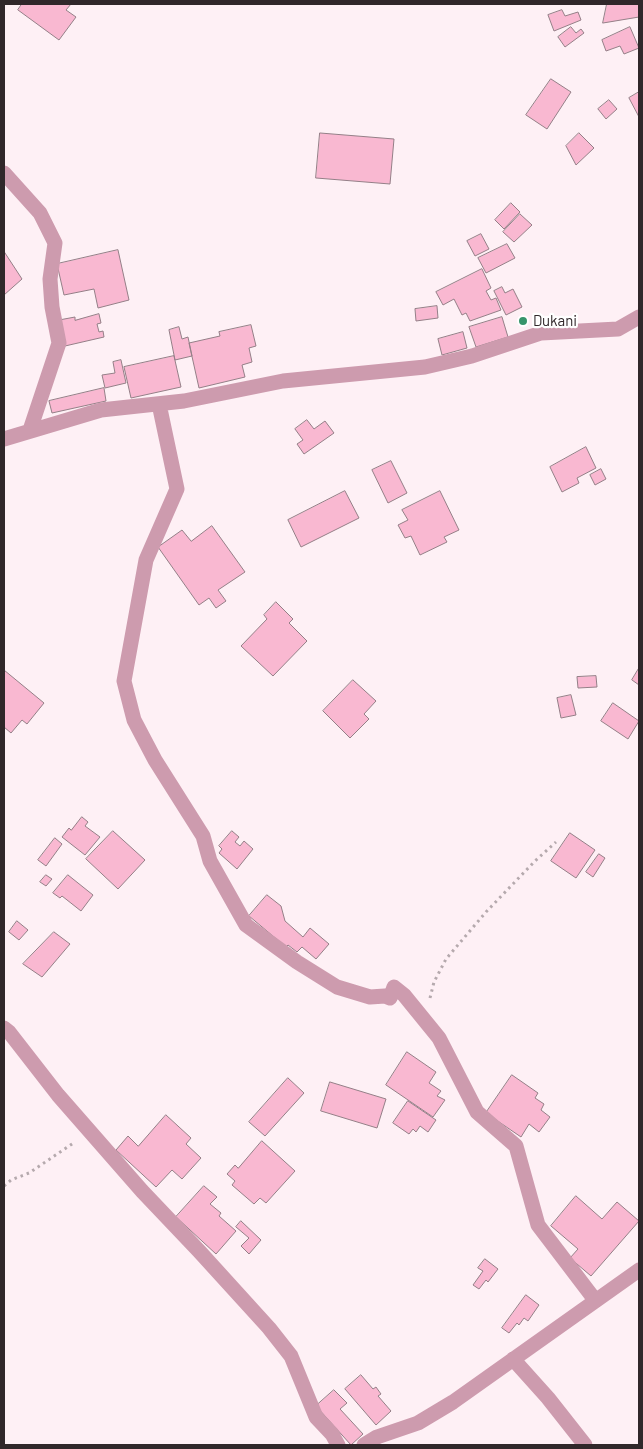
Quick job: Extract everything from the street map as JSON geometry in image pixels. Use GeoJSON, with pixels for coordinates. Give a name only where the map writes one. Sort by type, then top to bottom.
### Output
{"type":"FeatureCollection","features":[{"type":"Feature","properties":{"kind":"street"},"geometry":{"type":"LineString","coordinates":[[4,173],[40,213],[55,243],[50,279],[58,343],[30,430]]}},
{"type":"Feature","properties":{"kind":"street"},"geometry":{"type":"LineString","coordinates":[[4,439],[100,410],[184,401],[283,380],[425,368],[472,356],[541,333],[618,329],[639,317]]}},
{"type":"Feature","properties":{"kind":"street"},"geometry":{"type":"LineString","coordinates":[[159,404],[177,489],[146,560],[137,608],[124,681],[134,720],[155,760],[203,836],[210,861],[246,925],[297,962],[337,986],[370,997],[385,996],[390,998],[394,987],[404,995],[439,1038],[477,1112],[516,1146],[538,1225],[595,1300]]}},
{"type":"Feature","properties":{"kind":"street"},"geometry":{"type":"LineString","coordinates":[[4,1028],[58,1095],[142,1191],[269,1328],[291,1356],[316,1417],[332,1434],[338,1445]]}},
{"type":"Feature","properties":{"kind":"street"},"geometry":{"type":"LineString","coordinates":[[364,1445],[377,1437],[418,1423],[453,1402],[639,1270]]}},
{"type":"Feature","properties":{"kind":"street"},"geometry":{"type":"LineString","coordinates":[[513,1359],[548,1398],[585,1445]]}},
{"type":"Feature","properties":{"kind":"path"},"geometry":{"type":"LineString","coordinates":[[423,1018],[434,982],[446,960],[486,912],[556,842]]}},
{"type":"Feature","properties":{"kind":"path"},"geometry":{"type":"LineString","coordinates":[[4,1186],[90,1132]]}},
{"type":"Feature","properties":{"kind":"building"},"geometry":{"type":"Polygon","coordinates":[[[22,4],[71,4],[66,10],[76,17],[59,40],[18,10],[22,4]]]}},
{"type":"Feature","properties":{"kind":"building"},"geometry":{"type":"Polygon","coordinates":[[[607,4],[639,4],[639,17],[603,23],[607,4]]]}},
{"type":"Feature","properties":{"kind":"building"},"geometry":{"type":"Polygon","coordinates":[[[562,10],[565,16],[578,12],[581,20],[554,31],[548,15],[562,10]]]}},
{"type":"Feature","properties":{"kind":"building"},"geometry":{"type":"Polygon","coordinates":[[[571,27],[576,33],[581,29],[584,33],[565,47],[558,37],[571,27]]]}},
{"type":"Feature","properties":{"kind":"building"},"geometry":{"type":"Polygon","coordinates":[[[630,27],[639,48],[624,54],[620,46],[606,51],[602,40],[630,27]]]}},
{"type":"Feature","properties":{"kind":"building"},"geometry":{"type":"Polygon","coordinates":[[[551,79],[571,92],[547,129],[526,115],[551,79]]]}},
{"type":"Feature","properties":{"kind":"building"},"geometry":{"type":"Polygon","coordinates":[[[639,92],[639,117],[629,98],[639,92]]]}},
{"type":"Feature","properties":{"kind":"building"},"geometry":{"type":"Polygon","coordinates":[[[609,100],[617,109],[606,119],[598,109],[609,100]]]}},
{"type":"Feature","properties":{"kind":"building"},"geometry":{"type":"Polygon","coordinates":[[[320,133],[394,139],[390,184],[316,178],[320,133]]]}},
{"type":"Feature","properties":{"kind":"building"},"geometry":{"type":"Polygon","coordinates":[[[579,133],[594,148],[576,165],[566,146],[579,133]]]}},
{"type":"Feature","properties":{"kind":"building"},"geometry":{"type":"Polygon","coordinates":[[[511,203],[520,212],[504,229],[495,220],[511,203]]]}},
{"type":"Feature","properties":{"kind":"building"},"geometry":{"type":"Polygon","coordinates":[[[520,214],[532,225],[514,242],[503,232],[520,214]]]}},
{"type":"Feature","properties":{"kind":"building"},"geometry":{"type":"Polygon","coordinates":[[[481,234],[489,249],[475,256],[467,241],[481,234]]]}},
{"type":"Feature","properties":{"kind":"building"},"geometry":{"type":"Polygon","coordinates":[[[507,244],[515,258],[486,273],[478,258],[507,244]]]}},
{"type":"Feature","properties":{"kind":"building"},"geometry":{"type":"Polygon","coordinates":[[[118,250],[129,300],[98,308],[94,289],[64,295],[57,264],[118,250]]]}},
{"type":"Feature","properties":{"kind":"building"},"geometry":{"type":"Polygon","coordinates":[[[4,254],[22,279],[4,295],[4,254]]]}},
{"type":"Feature","properties":{"kind":"building"},"geometry":{"type":"Polygon","coordinates":[[[482,269],[491,288],[486,291],[491,300],[496,298],[501,310],[470,321],[466,313],[462,315],[454,299],[443,305],[436,292],[482,269]]]}},
{"type":"Feature","properties":{"kind":"building"},"geometry":{"type":"Polygon","coordinates":[[[502,287],[505,293],[513,289],[522,307],[506,315],[494,291],[502,287]]]}},
{"type":"Feature","properties":{"kind":"building"},"geometry":{"type":"Polygon","coordinates":[[[437,306],[438,318],[416,321],[415,309],[437,306]]]}},
{"type":"Feature","properties":{"kind":"building"},"geometry":{"type":"Polygon","coordinates":[[[99,314],[101,323],[97,324],[99,332],[103,331],[104,337],[65,346],[59,320],[75,317],[75,320],[99,314]]]}},
{"type":"Feature","properties":{"kind":"building"},"geometry":{"type":"Polygon","coordinates":[[[502,317],[508,337],[476,347],[469,327],[502,317]]]}},
{"type":"Feature","properties":{"kind":"building"},"geometry":{"type":"Polygon","coordinates":[[[251,325],[256,346],[249,348],[252,362],[242,365],[245,377],[199,388],[189,343],[220,336],[219,332],[251,325]]]}},
{"type":"Feature","properties":{"kind":"building"},"geometry":{"type":"Polygon","coordinates":[[[179,327],[182,339],[188,337],[192,356],[175,360],[169,330],[179,327]]]}},
{"type":"Feature","properties":{"kind":"building"},"geometry":{"type":"Polygon","coordinates":[[[463,332],[467,348],[442,355],[438,339],[463,332]]]}},
{"type":"Feature","properties":{"kind":"building"},"geometry":{"type":"Polygon","coordinates":[[[174,356],[181,387],[131,398],[124,367],[174,356]]]}},
{"type":"Feature","properties":{"kind":"building"},"geometry":{"type":"Polygon","coordinates":[[[121,360],[126,383],[105,388],[102,375],[115,373],[113,362],[121,360]]]}},
{"type":"Feature","properties":{"kind":"building"},"geometry":{"type":"Polygon","coordinates":[[[104,388],[106,401],[52,413],[49,401],[104,388]]]}},
{"type":"Feature","properties":{"kind":"building"},"geometry":{"type":"Polygon","coordinates":[[[307,420],[314,429],[325,421],[334,433],[304,454],[297,444],[303,440],[295,429],[307,420]]]}},
{"type":"Feature","properties":{"kind":"building"},"geometry":{"type":"Polygon","coordinates":[[[586,447],[596,468],[577,478],[579,483],[562,492],[550,467],[586,447]]]}},
{"type":"Feature","properties":{"kind":"building"},"geometry":{"type":"Polygon","coordinates":[[[391,461],[407,493],[388,503],[372,470],[391,461]]]}},
{"type":"Feature","properties":{"kind":"building"},"geometry":{"type":"Polygon","coordinates":[[[601,469],[606,479],[595,485],[590,475],[601,469]]]}},
{"type":"Feature","properties":{"kind":"building"},"geometry":{"type":"Polygon","coordinates":[[[345,491],[359,518],[301,547],[288,520],[345,491]]]}},
{"type":"Feature","properties":{"kind":"building"},"geometry":{"type":"Polygon","coordinates":[[[440,491],[459,530],[444,537],[447,542],[420,555],[411,536],[405,538],[398,525],[408,520],[402,510],[440,491]]]}},
{"type":"Feature","properties":{"kind":"building"},"geometry":{"type":"Polygon","coordinates":[[[212,526],[245,572],[218,590],[226,601],[216,608],[209,598],[199,605],[158,547],[182,530],[191,541],[212,526]]]}},
{"type":"Feature","properties":{"kind":"building"},"geometry":{"type":"Polygon","coordinates":[[[276,602],[293,619],[289,623],[307,641],[273,676],[241,646],[267,619],[264,615],[276,602]]]}},
{"type":"Feature","properties":{"kind":"building"},"geometry":{"type":"Polygon","coordinates":[[[639,668],[639,685],[632,680],[639,668]]]}},
{"type":"Feature","properties":{"kind":"building"},"geometry":{"type":"Polygon","coordinates":[[[4,670],[44,703],[27,724],[22,720],[11,733],[4,727],[4,670]]]}},
{"type":"Feature","properties":{"kind":"building"},"geometry":{"type":"Polygon","coordinates":[[[596,676],[597,687],[578,688],[577,677],[596,676]]]}},
{"type":"Feature","properties":{"kind":"building"},"geometry":{"type":"Polygon","coordinates":[[[353,680],[376,701],[364,714],[369,719],[350,738],[323,711],[353,680]]]}},
{"type":"Feature","properties":{"kind":"building"},"geometry":{"type":"Polygon","coordinates":[[[571,695],[576,715],[561,718],[557,698],[571,695]]]}},
{"type":"Feature","properties":{"kind":"building"},"geometry":{"type":"Polygon","coordinates":[[[613,703],[639,721],[628,739],[601,721],[613,703]]]}},
{"type":"Feature","properties":{"kind":"building"},"geometry":{"type":"Polygon","coordinates":[[[82,817],[88,822],[85,826],[100,837],[85,855],[62,837],[82,817]]]}},
{"type":"Feature","properties":{"kind":"building"},"geometry":{"type":"Polygon","coordinates":[[[113,831],[145,860],[118,889],[86,859],[113,831]]]}},
{"type":"Feature","properties":{"kind":"building"},"geometry":{"type":"Polygon","coordinates":[[[232,831],[239,837],[235,842],[240,846],[244,841],[253,849],[237,869],[219,853],[222,849],[219,846],[232,831]]]}},
{"type":"Feature","properties":{"kind":"building"},"geometry":{"type":"Polygon","coordinates":[[[570,833],[595,850],[576,878],[551,861],[570,833]]]}},
{"type":"Feature","properties":{"kind":"building"},"geometry":{"type":"Polygon","coordinates":[[[55,838],[62,844],[46,866],[38,860],[55,838]]]}},
{"type":"Feature","properties":{"kind":"building"},"geometry":{"type":"Polygon","coordinates":[[[599,854],[605,858],[593,877],[586,872],[599,854]]]}},
{"type":"Feature","properties":{"kind":"building"},"geometry":{"type":"Polygon","coordinates":[[[46,875],[52,879],[46,886],[40,882],[46,875]]]}},
{"type":"Feature","properties":{"kind":"building"},"geometry":{"type":"Polygon","coordinates":[[[68,875],[93,895],[81,911],[62,896],[60,898],[53,893],[68,875]]]}},
{"type":"Feature","properties":{"kind":"building"},"geometry":{"type":"Polygon","coordinates":[[[267,895],[281,906],[285,921],[303,937],[310,928],[329,944],[316,959],[302,947],[297,952],[288,945],[286,947],[249,916],[267,895]]]}},
{"type":"Feature","properties":{"kind":"building"},"geometry":{"type":"Polygon","coordinates":[[[17,921],[28,930],[19,940],[9,932],[17,921]]]}},
{"type":"Feature","properties":{"kind":"building"},"geometry":{"type":"Polygon","coordinates":[[[54,932],[70,944],[42,977],[23,964],[54,932]]]}},
{"type":"Feature","properties":{"kind":"building"},"geometry":{"type":"Polygon","coordinates":[[[407,1052],[436,1072],[429,1083],[441,1091],[437,1096],[445,1100],[433,1117],[386,1085],[407,1052]]]}},
{"type":"Feature","properties":{"kind":"building"},"geometry":{"type":"Polygon","coordinates":[[[512,1075],[538,1093],[535,1098],[544,1104],[541,1110],[550,1117],[539,1132],[529,1124],[521,1137],[486,1113],[512,1075]]]}},
{"type":"Feature","properties":{"kind":"building"},"geometry":{"type":"Polygon","coordinates":[[[288,1078],[304,1093],[265,1136],[249,1122],[288,1078]]]}},
{"type":"Feature","properties":{"kind":"building"},"geometry":{"type":"Polygon","coordinates":[[[330,1082],[386,1099],[377,1128],[321,1111],[330,1082]]]}},
{"type":"Feature","properties":{"kind":"building"},"geometry":{"type":"Polygon","coordinates":[[[408,1101],[436,1120],[428,1132],[420,1126],[416,1132],[413,1129],[409,1134],[393,1123],[408,1101]]]}},
{"type":"Feature","properties":{"kind":"building"},"geometry":{"type":"Polygon","coordinates":[[[166,1115],[191,1138],[186,1144],[201,1158],[182,1179],[172,1170],[156,1187],[116,1150],[128,1136],[138,1146],[166,1115]]]}},
{"type":"Feature","properties":{"kind":"building"},"geometry":{"type":"Polygon","coordinates":[[[262,1141],[295,1171],[266,1203],[260,1198],[254,1204],[232,1185],[235,1181],[227,1174],[235,1165],[238,1168],[262,1141]]]}},
{"type":"Feature","properties":{"kind":"building"},"geometry":{"type":"Polygon","coordinates":[[[204,1186],[217,1197],[210,1204],[221,1213],[219,1216],[236,1231],[216,1254],[176,1217],[204,1186]]]}},
{"type":"Feature","properties":{"kind":"building"},"geometry":{"type":"Polygon","coordinates":[[[576,1196],[602,1219],[617,1202],[639,1221],[591,1276],[570,1258],[578,1249],[551,1226],[576,1196]]]}},
{"type":"Feature","properties":{"kind":"building"},"geometry":{"type":"Polygon","coordinates":[[[241,1221],[261,1240],[249,1254],[241,1246],[249,1238],[236,1227],[241,1221]]]}},
{"type":"Feature","properties":{"kind":"building"},"geometry":{"type":"Polygon","coordinates":[[[485,1259],[498,1269],[488,1282],[486,1280],[479,1289],[473,1285],[483,1271],[478,1268],[485,1259]]]}},
{"type":"Feature","properties":{"kind":"building"},"geometry":{"type":"Polygon","coordinates":[[[526,1295],[539,1305],[528,1321],[524,1318],[509,1333],[502,1328],[526,1295]]]}},
{"type":"Feature","properties":{"kind":"building"},"geometry":{"type":"Polygon","coordinates":[[[361,1375],[373,1389],[376,1387],[381,1394],[378,1396],[391,1411],[376,1425],[345,1389],[361,1375]]]}},
{"type":"Feature","properties":{"kind":"building"},"geometry":{"type":"Polygon","coordinates":[[[334,1390],[347,1403],[340,1409],[363,1434],[351,1445],[316,1406],[334,1390]]]}},
{"type":"Feature","properties":{"kind":"place","name":"Dukani"},"geometry":{"type":"Point","coordinates":[523,321]}}]}
